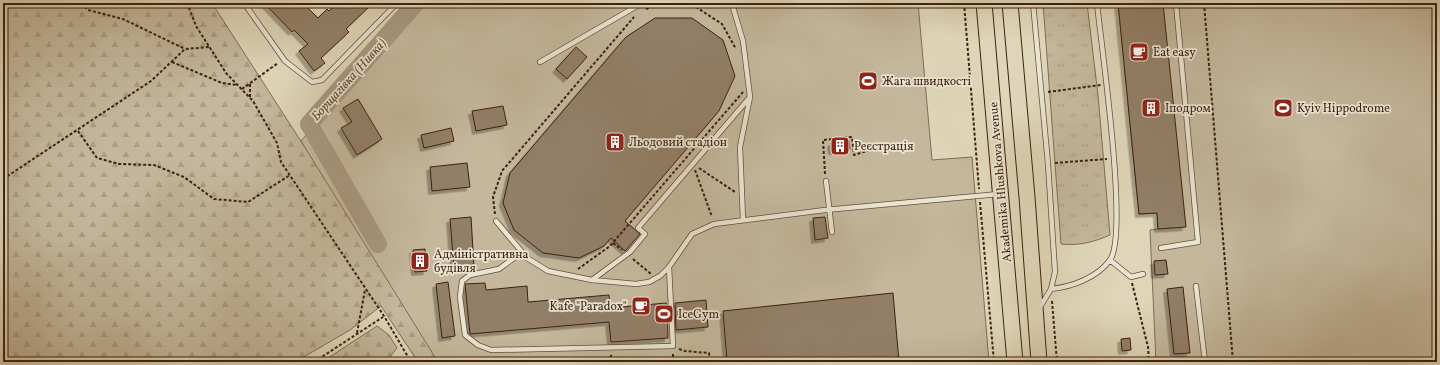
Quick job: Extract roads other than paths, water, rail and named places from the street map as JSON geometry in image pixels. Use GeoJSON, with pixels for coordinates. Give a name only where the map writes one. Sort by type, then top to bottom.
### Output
{"type":"FeatureCollection","features":[{"type":"Feature","properties":{"kind":"highway","name":"Akademika Hlushkova Avenue"},"geometry":{"type":"LineString","coordinates":[[984,3],[1015,362]]}},
{"type":"Feature","properties":{"kind":"highway","name":"Akademika Hlushkova Avenue"},"geometry":{"type":"LineString","coordinates":[[1010,3],[1027,197],[1039,362]]}},
{"type":"Feature","properties":{"kind":"lane"},"geometry":{"type":"LineString","coordinates":[[244,3],[284,59],[312,82],[318,82],[397,3]]}},
{"type":"Feature","properties":{"kind":"lane"},"geometry":{"type":"LineString","coordinates":[[540,62],[642,3]]}},
{"type":"Feature","properties":{"kind":"lane"},"geometry":{"type":"LineString","coordinates":[[731,3],[743,40],[750,97],[740,147],[743,220]]}},
{"type":"Feature","properties":{"kind":"lane"},"geometry":{"type":"LineString","coordinates":[[1033,3],[1048,164],[1055,272],[1051,289],[1035,316]]}},
{"type":"Feature","properties":{"kind":"lane"},"geometry":{"type":"LineString","coordinates":[[1051,289],[1063,288],[1080,283],[1110,260],[1116,243],[1117,224],[1114,159],[1097,3]]}},
{"type":"Feature","properties":{"kind":"lane"},"geometry":{"type":"LineString","coordinates":[[1161,248],[1198,242],[1176,3]]}},
{"type":"Feature","properties":{"kind":"lane"},"geometry":{"type":"LineString","coordinates":[[592,280],[627,254],[645,234],[638,228],[750,97]]}},
{"type":"Feature","properties":{"kind":"lane"},"geometry":{"type":"LineString","coordinates":[[826,181],[832,232]]}},
{"type":"Feature","properties":{"kind":"lane"},"geometry":{"type":"LineString","coordinates":[[496,221],[527,258],[548,271],[570,277],[636,284],[649,282],[657,278],[669,267],[692,234],[714,224],[829,210],[1000,194]]}},
{"type":"Feature","properties":{"kind":"lane"},"geometry":{"type":"LineString","coordinates":[[522,252],[499,269],[470,275],[462,281],[460,297],[465,335],[478,345],[490,350],[673,346],[669,267]]}},
{"type":"Feature","properties":{"kind":"lane"},"geometry":{"type":"LineString","coordinates":[[1110,260],[1131,277],[1144,274]]}},
{"type":"Feature","properties":{"kind":"lane"},"geometry":{"type":"LineString","coordinates":[[1196,286],[1205,362]]}},
{"type":"Feature","properties":{"kind":"waterway","name":"Борщагівка (Нивка)"},"geometry":{"type":"LineString","coordinates":[[378,244],[309,124],[416,3]]}},
{"type":"Feature","properties":{"kind":"place","name":"Eat easy"},"geometry":{"type":"Point","coordinates":[1139,52]}},
{"type":"Feature","properties":{"kind":"place","name":"Жага швидкості"},"geometry":{"type":"Point","coordinates":[868,81]}},
{"type":"Feature","properties":{"kind":"place","name":"Іподром"},"geometry":{"type":"Point","coordinates":[1151,108]}},
{"type":"Feature","properties":{"kind":"place","name":"Kyiv Hippodrome"},"geometry":{"type":"Point","coordinates":[1283,108]}},
{"type":"Feature","properties":{"kind":"place","name":"Льодовий стадіон"},"geometry":{"type":"Point","coordinates":[615,142]}},
{"type":"Feature","properties":{"kind":"place","name":"Реєстрація"},"geometry":{"type":"Point","coordinates":[840,146]}},
{"type":"Feature","properties":{"kind":"place","name":"Адміністративна будівля"},"geometry":{"type":"Point","coordinates":[420,261]}},
{"type":"Feature","properties":{"kind":"place","name":"Kafe \"Paradox\""},"geometry":{"type":"Point","coordinates":[641,306]}},
{"type":"Feature","properties":{"kind":"place","name":"IceGym"},"geometry":{"type":"Point","coordinates":[664,314]}}]}
